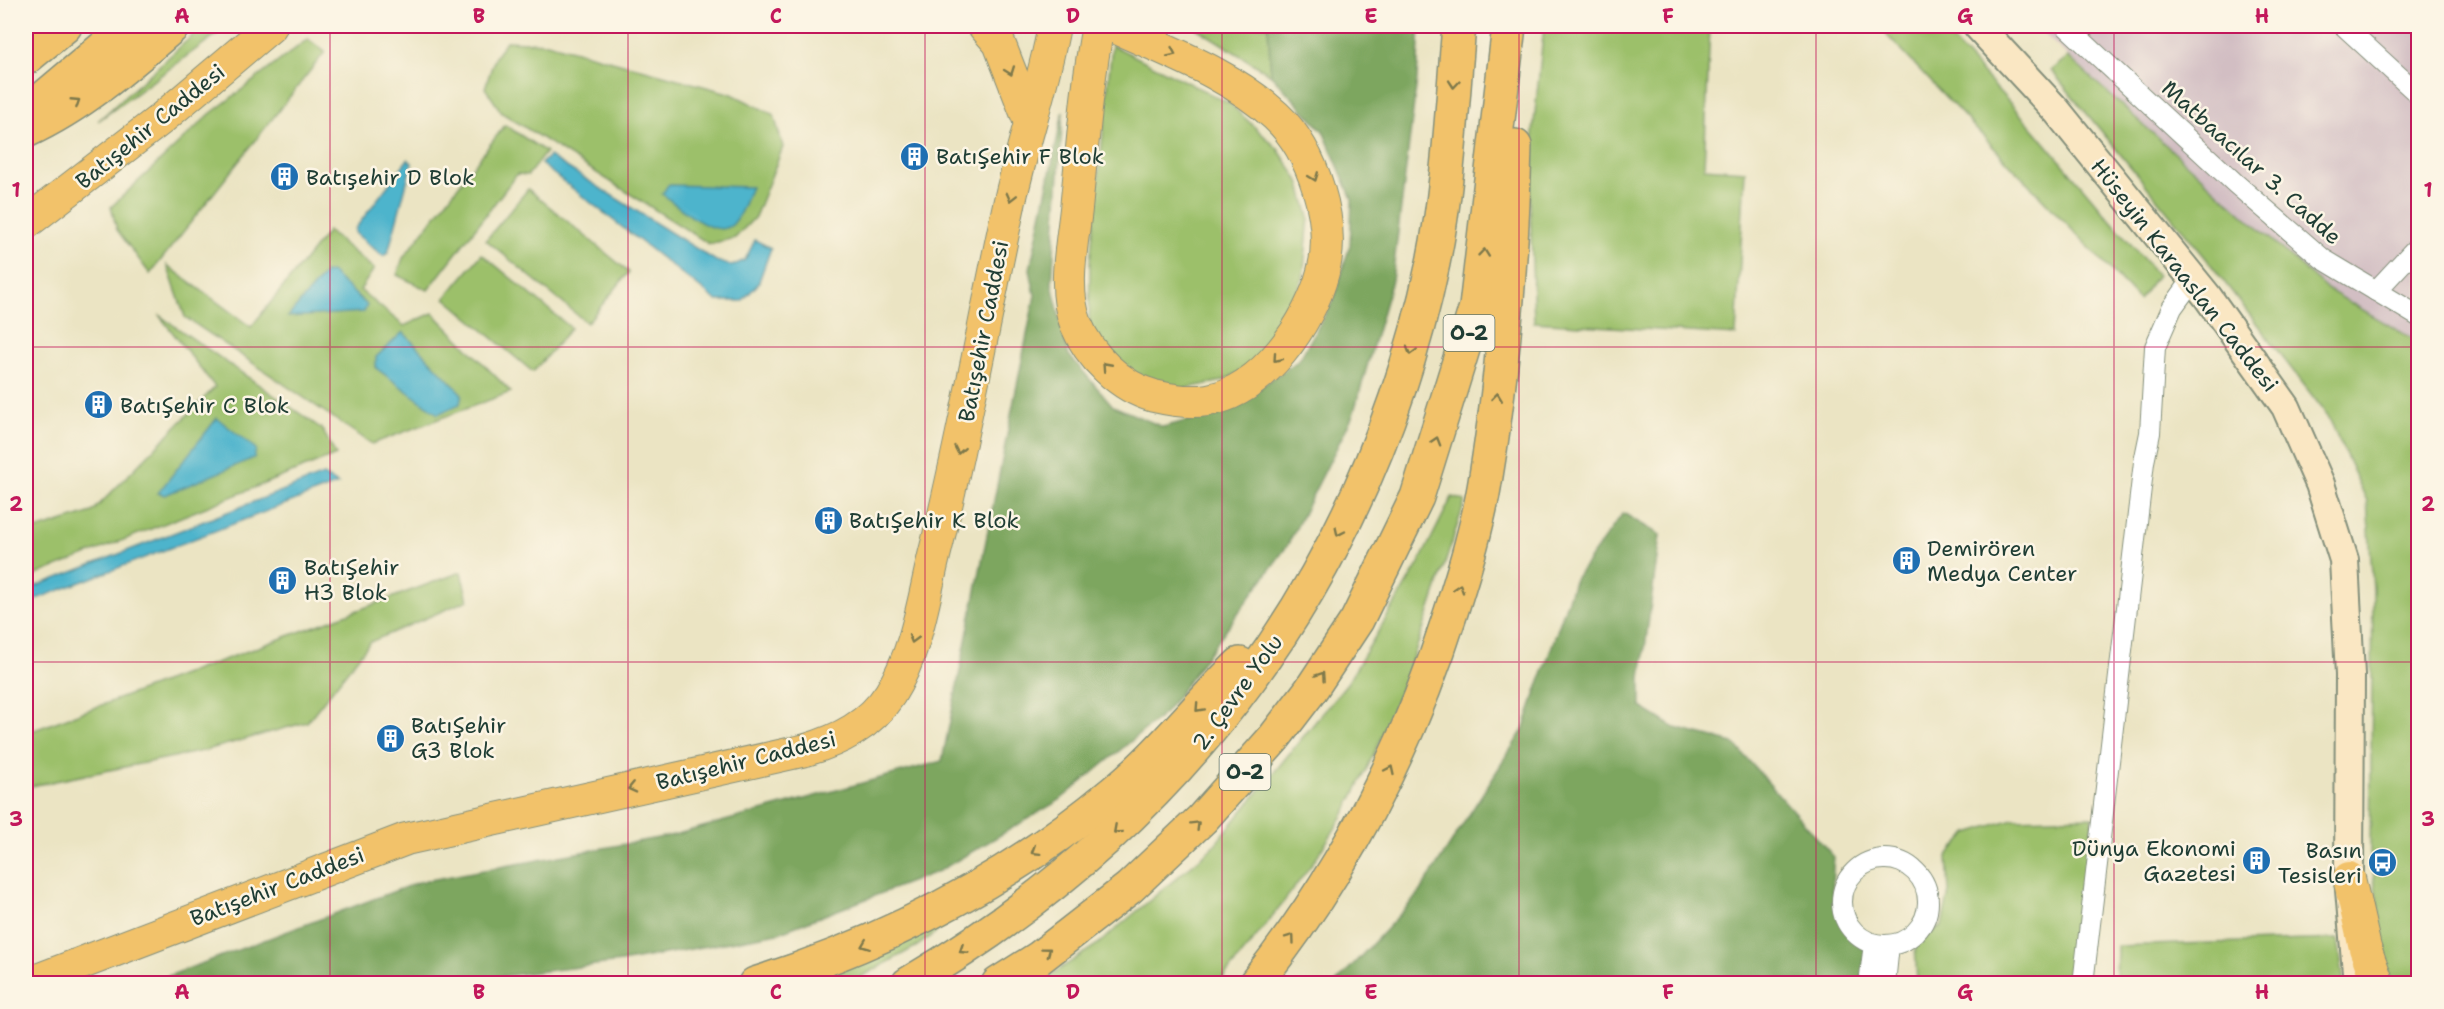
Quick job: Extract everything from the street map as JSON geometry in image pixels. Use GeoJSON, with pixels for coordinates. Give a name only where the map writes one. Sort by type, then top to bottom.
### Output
{"type":"FeatureCollection","features":[{"type":"Feature","properties":{"kind":"highway"},"geometry":{"type":"LineString","coordinates":[[26,58],[65,26]]}},
{"type":"Feature","properties":{"kind":"highway"},"geometry":{"type":"LineString","coordinates":[[26,113],[129,26]]}},
{"type":"Feature","properties":{"kind":"highway"},"geometry":{"type":"LineString","coordinates":[[26,131],[59,113],[110,79],[173,26]]}},
{"type":"Feature","properties":{"kind":"highway","name":"2. Çevre Yolu"},"geometry":{"type":"LineString","coordinates":[[908,984],[1000,925],[1054,884],[1165,784],[1227,711],[1298,606],[1329,552],[1370,466],[1402,380],[1433,260],[1447,160],[1459,26]]}},
{"type":"Feature","properties":{"kind":"highway","name":"O-2"},"geometry":{"type":"LineString","coordinates":[[998,984],[1039,958],[1129,888],[1178,843],[1237,781],[1311,691],[1357,620],[1418,497],[1476,307],[1504,163],[1509,26]]}},
{"type":"Feature","properties":{"kind":"highway"},"geometry":{"type":"LineString","coordinates":[[1255,984],[1291,938],[1368,815],[1430,680],[1462,576],[1486,478],[1497,398],[1507,299],[1504,163],[1519,26]]}},
{"type":"Feature","properties":{"kind":"highway"},"geometry":{"type":"LineString","coordinates":[[755,984],[815,965],[893,934],[954,902],[1052,841],[1116,791],[1161,750],[1298,606]]}},
{"type":"Feature","properties":{"kind":"main road","name":"Batışehir Caddesi"},"geometry":{"type":"LineString","coordinates":[[26,223],[161,119],[271,26]]}},
{"type":"Feature","properties":{"kind":"main road"},"geometry":{"type":"LineString","coordinates":[[984,26],[999,43],[1029,120]]}},
{"type":"Feature","properties":{"kind":"main road","name":"Batışehir Caddesi"},"geometry":{"type":"LineString","coordinates":[[27,984],[406,839],[806,750],[839,740],[865,722],[889,695],[905,666],[914,635],[953,480],[1006,215],[1029,120],[1048,59],[1054,26]]}},
{"type":"Feature","properties":{"kind":"main road","name":"Hüseyin Karaaslan Caddesi"},"geometry":{"type":"LineString","coordinates":[[1978,26],[2057,111],[2193,279],[2286,407],[2320,484],[2344,560],[2350,675],[2349,878],[2358,984]]}},
{"type":"Feature","properties":{"kind":"main road"},"geometry":{"type":"LineString","coordinates":[[1109,27],[1201,67],[1249,94],[1278,117],[1302,148],[1319,192],[1326,223],[1324,272],[1304,318],[1277,360],[1243,385],[1209,400],[1176,401],[1137,392],[1110,372],[1089,347],[1075,322],[1069,284],[1087,101],[1109,27]]}},
{"type":"Feature","properties":{"kind":"main road"},"geometry":{"type":"LineString","coordinates":[[2349,878],[2366,948],[2378,984]]}},
{"type":"Feature","properties":{"kind":"street","name":"Matbaacılar 3. Cadde"},"geometry":{"type":"LineString","coordinates":[[2066,26],[2236,184],[2323,260],[2418,316]]}},
{"type":"Feature","properties":{"kind":"street"},"geometry":{"type":"LineString","coordinates":[[2344,26],[2418,94]]}},
{"type":"Feature","properties":{"kind":"street"},"geometry":{"type":"LineString","coordinates":[[2376,291],[2418,246]]}},
{"type":"Feature","properties":{"kind":"street"},"geometry":{"type":"LineString","coordinates":[[2083,984],[2144,462],[2150,434],[2155,348],[2172,308],[2193,279]]}},
{"type":"Feature","properties":{"kind":"street"},"geometry":{"type":"LineString","coordinates":[[1886,859],[1902,862],[1915,871],[1924,885],[1928,901],[1925,916],[1917,930],[1904,940],[1881,944],[1860,938],[1849,926],[1843,912],[1842,897],[1847,882],[1856,870],[1870,862],[1886,859]]}},
{"type":"Feature","properties":{"kind":"street"},"geometry":{"type":"LineString","coordinates":[[1869,984],[1881,944]]}},
{"type":"Feature","properties":{"kind":"street"},"geometry":{"type":"LineString","coordinates":[[1881,944],[1885,984]]}},
{"type":"Feature","properties":{"kind":"shaded area"},"geometry":{"type":"Polygon","coordinates":[[[2035,26],[2418,26],[2418,342],[2325,288],[2035,26]]]}},
{"type":"Feature","properties":{"kind":"green space"},"geometry":{"type":"Polygon","coordinates":[[[203,26],[228,26],[98,121],[203,26]]]}},
{"type":"Feature","properties":{"kind":"green space"},"geometry":{"type":"Polygon","coordinates":[[[1193,26],[1268,26],[1271,75],[1193,26]]]}},
{"type":"Feature","properties":{"kind":"green space"},"geometry":{"type":"Polygon","coordinates":[[[1268,26],[1420,26],[1417,79],[1392,280],[1353,415],[1287,546],[1165,713],[1060,800],[939,871],[778,933],[621,962],[445,983],[147,984],[419,882],[674,835],[942,761],[1035,295],[1030,269],[1063,111],[1052,284],[1068,354],[1113,406],[1163,427],[1228,410],[1299,360],[1334,299],[1350,245],[1352,199],[1323,131],[1271,75],[1268,26]]]}},
{"type":"Feature","properties":{"kind":"green space"},"geometry":{"type":"Polygon","coordinates":[[[1544,26],[1710,26],[1704,168],[1745,171],[1736,335],[1534,322],[1529,171],[1544,26]]]}},
{"type":"Feature","properties":{"kind":"green space"},"geometry":{"type":"Polygon","coordinates":[[[1878,26],[1939,26],[2031,126],[2157,275],[2139,300],[1878,26]]]}},
{"type":"Feature","properties":{"kind":"green space"},"geometry":{"type":"Polygon","coordinates":[[[308,39],[325,52],[150,274],[117,230],[111,207],[210,114],[308,39]]]}},
{"type":"Feature","properties":{"kind":"green space"},"geometry":{"type":"Polygon","coordinates":[[[506,41],[547,43],[732,94],[774,115],[783,147],[755,217],[735,238],[709,244],[502,113],[485,88],[495,57],[506,41]]]}},
{"type":"Feature","properties":{"kind":"green space"},"geometry":{"type":"Polygon","coordinates":[[[1112,45],[1229,103],[1278,149],[1299,181],[1309,217],[1303,279],[1279,326],[1253,364],[1223,381],[1181,389],[1145,383],[1109,358],[1089,324],[1090,262],[1112,45]]]}},
{"type":"Feature","properties":{"kind":"green space"},"geometry":{"type":"Polygon","coordinates":[[[2068,57],[2325,288],[2418,342],[2418,983],[2394,983],[2388,973],[2370,851],[2373,589],[2367,501],[2328,416],[2205,257],[2051,70],[2068,57]]]}},
{"type":"Feature","properties":{"kind":"green space"},"geometry":{"type":"Polygon","coordinates":[[[505,125],[546,152],[528,175],[517,174],[428,290],[397,275],[403,258],[505,125]]]}},
{"type":"Feature","properties":{"kind":"green space"},"geometry":{"type":"Polygon","coordinates":[[[528,189],[629,272],[587,323],[486,240],[528,189]]]}},
{"type":"Feature","properties":{"kind":"green space"},"geometry":{"type":"Polygon","coordinates":[[[328,231],[374,269],[360,290],[404,326],[433,313],[511,392],[372,444],[185,317],[167,265],[251,327],[328,231]]]}},
{"type":"Feature","properties":{"kind":"green space"},"geometry":{"type":"Polygon","coordinates":[[[482,254],[571,328],[533,372],[445,298],[482,254]]]}},
{"type":"Feature","properties":{"kind":"green space"},"geometry":{"type":"Polygon","coordinates":[[[159,315],[322,429],[336,455],[26,579],[26,533],[92,512],[215,387],[159,315]]]}},
{"type":"Feature","properties":{"kind":"green space"},"geometry":{"type":"Polygon","coordinates":[[[1452,497],[1465,501],[1415,652],[1370,763],[1338,823],[1307,871],[1219,983],[1037,984],[1098,944],[1212,848],[1348,682],[1418,565],[1452,497]]]}},
{"type":"Feature","properties":{"kind":"green space"},"geometry":{"type":"Polygon","coordinates":[[[1623,513],[1660,535],[1641,678],[1641,707],[1675,728],[1733,743],[1834,857],[1833,885],[1837,907],[1847,926],[1865,948],[1863,983],[1335,984],[1418,895],[1523,730],[1575,579],[1623,513]]]}},
{"type":"Feature","properties":{"kind":"green space"},"geometry":{"type":"Polygon","coordinates":[[[461,572],[468,600],[370,642],[307,722],[203,751],[26,787],[26,733],[461,572]]]}},
{"type":"Feature","properties":{"kind":"green space"},"geometry":{"type":"Polygon","coordinates":[[[2093,817],[2074,983],[1917,983],[1915,944],[1942,925],[1949,892],[1947,856],[1968,833],[2013,819],[2093,817]]]}},
{"type":"Feature","properties":{"kind":"green space"},"geometry":{"type":"Polygon","coordinates":[[[978,902],[917,946],[850,983],[802,984],[978,902]]]}},
{"type":"Feature","properties":{"kind":"green space"},"geometry":{"type":"Polygon","coordinates":[[[2338,939],[2344,983],[2116,984],[2117,946],[2338,939]]]}},
{"type":"Feature","properties":{"kind":"water"},"geometry":{"type":"Polygon","coordinates":[[[549,156],[716,261],[732,266],[745,260],[755,240],[771,248],[758,284],[742,301],[717,301],[541,164],[549,156]]]}},
{"type":"Feature","properties":{"kind":"water"},"geometry":{"type":"Polygon","coordinates":[[[408,159],[412,163],[388,253],[383,256],[355,233],[355,229],[408,159]]]}},
{"type":"Feature","properties":{"kind":"water"},"geometry":{"type":"Polygon","coordinates":[[[668,185],[751,187],[732,225],[716,228],[696,219],[662,194],[668,185]]]}},
{"type":"Feature","properties":{"kind":"water"},"geometry":{"type":"Polygon","coordinates":[[[331,272],[367,305],[364,312],[288,317],[325,273],[331,272]]]}},
{"type":"Feature","properties":{"kind":"water"},"geometry":{"type":"Polygon","coordinates":[[[403,332],[462,394],[460,404],[438,414],[376,368],[376,357],[403,332]]]}},
{"type":"Feature","properties":{"kind":"water"},"geometry":{"type":"Polygon","coordinates":[[[217,418],[256,449],[254,458],[165,495],[158,493],[217,418]]]}},
{"type":"Feature","properties":{"kind":"water"},"geometry":{"type":"Polygon","coordinates":[[[323,475],[338,484],[26,603],[26,590],[323,475]]]}},
{"type":"Feature","properties":{"kind":"place","name":"BatıŞehir F Blok"},"geometry":{"type":"Point","coordinates":[915,156]}},
{"type":"Feature","properties":{"kind":"place","name":"Batışehir D Blok"},"geometry":{"type":"Point","coordinates":[285,177]}},
{"type":"Feature","properties":{"kind":"place","name":"BatıŞehir C Blok"},"geometry":{"type":"Point","coordinates":[99,405]}},
{"type":"Feature","properties":{"kind":"place","name":"BatıŞehir K Blok"},"geometry":{"type":"Point","coordinates":[828,520]}},
{"type":"Feature","properties":{"kind":"place","name":"Demirören Medya Center"},"geometry":{"type":"Point","coordinates":[1906,561]}},
{"type":"Feature","properties":{"kind":"place","name":"BatıŞehir H3 Blok"},"geometry":{"type":"Point","coordinates":[283,580]}},
{"type":"Feature","properties":{"kind":"place","name":"BatıŞehir G3 Blok"},"geometry":{"type":"Point","coordinates":[390,738]}},
{"type":"Feature","properties":{"kind":"place","name":"Dünya Ekonomi Gazetesi"},"geometry":{"type":"Point","coordinates":[2257,861]}},
{"type":"Feature","properties":{"kind":"place","name":"Basın Tesisleri"},"geometry":{"type":"Point","coordinates":[2383,863]}}]}
